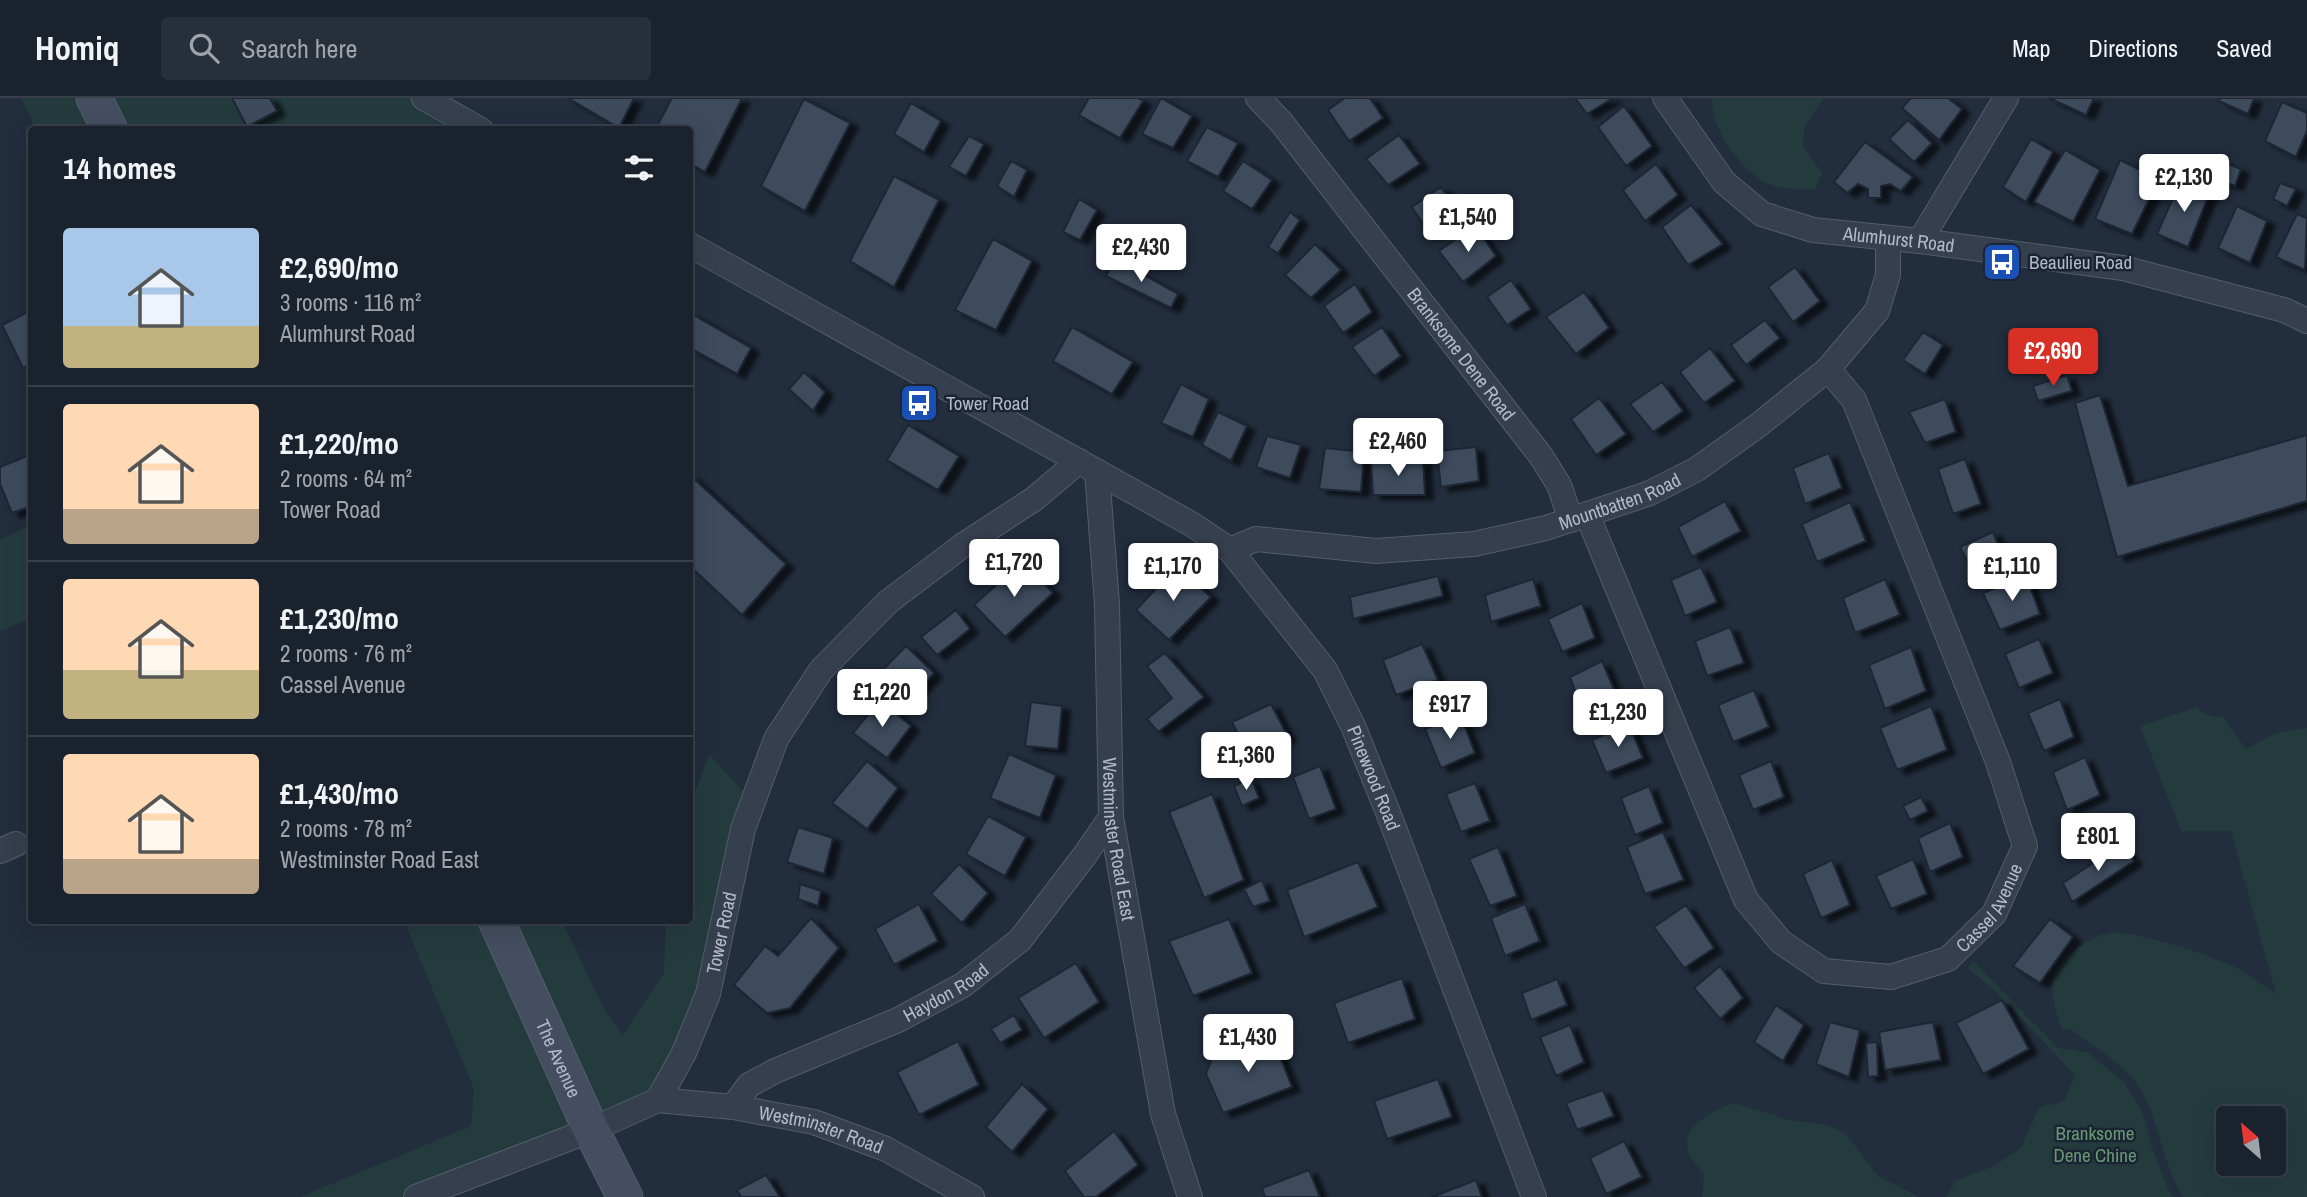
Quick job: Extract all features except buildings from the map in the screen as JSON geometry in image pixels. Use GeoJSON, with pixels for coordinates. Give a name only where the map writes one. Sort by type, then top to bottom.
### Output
{"type":"FeatureCollection","features":[{"type":"Feature","properties":{"kind":"main road"},"geometry":{"type":"LineString","coordinates":[[94,98],[108,126]]}},
{"type":"Feature","properties":{"kind":"main road","name":"The Avenue"},"geometry":{"type":"LineString","coordinates":[[498,924],[625,1197]]}},
{"type":"Feature","properties":{"kind":"street"},"geometry":{"type":"LineString","coordinates":[[424,98],[474,126]]}},
{"type":"Feature","properties":{"kind":"street","name":"Branksome Dene Road"},"geometry":{"type":"LineString","coordinates":[[1258,98],[1281,122],[1541,456],[1579,517]]}},
{"type":"Feature","properties":{"kind":"street","name":"Alumhurst Road"},"geometry":{"type":"LineString","coordinates":[[1665,98],[1724,182],[1762,214],[1813,230],[1920,241],[2123,268],[2284,310],[2307,321]]}},
{"type":"Feature","properties":{"kind":"street"},"geometry":{"type":"LineString","coordinates":[[1920,241],[2007,98]]}},
{"type":"Feature","properties":{"kind":"street","name":"Mountbatten Road"},"geometry":{"type":"LineString","coordinates":[[1230,550],[1256,540],[1376,551],[1474,544],[1546,528],[1650,493],[1698,469],[1828,369],[1877,311],[1888,275],[1888,238]]}},
{"type":"Feature","properties":{"kind":"street"},"geometry":{"type":"LineString","coordinates":[[693,247],[1088,467]]}},
{"type":"Feature","properties":{"kind":"street","name":"Cassel Avenue"},"geometry":{"type":"LineString","coordinates":[[1579,517],[1746,900],[1781,942],[1824,971],[1891,977],[1948,959],[1994,914],[2025,846],[1998,762],[1854,400],[1828,369]]}},
{"type":"Feature","properties":{"kind":"street","name":"Pinewood Road"},"geometry":{"type":"LineString","coordinates":[[1088,467],[1193,524],[1230,550],[1325,670],[1353,726],[1389,815],[1534,1197]]}},
{"type":"Feature","properties":{"kind":"street","name":"Westminster Road East"},"geometry":{"type":"LineString","coordinates":[[1088,467],[1107,604],[1111,817],[1163,1114],[1190,1197]]}},
{"type":"Feature","properties":{"kind":"street","name":"Tower Road"},"geometry":{"type":"LineString","coordinates":[[658,1100],[684,1053],[708,994],[743,829],[776,739],[821,670],[888,601],[962,546],[1088,467]]}},
{"type":"Feature","properties":{"kind":"street","name":"Haydon Road"},"geometry":{"type":"LineString","coordinates":[[733,1107],[749,1085],[775,1071],[898,1020],[963,985],[1020,940],[1111,817]]}},
{"type":"Feature","properties":{"kind":"street"},"geometry":{"type":"LineString","coordinates":[[416,1197],[592,1130],[658,1100]]}},
{"type":"Feature","properties":{"kind":"street","name":"Westminster Road"},"geometry":{"type":"LineString","coordinates":[[658,1100],[733,1107],[814,1122],[886,1149],[972,1197]]}},
{"type":"Feature","properties":{"kind":"green space"},"geometry":{"type":"Polygon","coordinates":[[[21,98],[424,98],[475,126],[35,126],[21,98]]]}},
{"type":"Feature","properties":{"kind":"green space"},"geometry":{"type":"Polygon","coordinates":[[[1712,98],[1824,98],[1805,126],[1803,146],[1822,173],[1815,189],[1776,187],[1749,171],[1722,136],[1716,123],[1712,98]]]}},
{"type":"Feature","properties":{"kind":"green space"},"geometry":{"type":"Polygon","coordinates":[[[28,526],[28,619],[0,631],[0,540],[28,526]]]}},
{"type":"Feature","properties":{"kind":"green space"},"geometry":{"type":"Polygon","coordinates":[[[2196,707],[2207,715],[2223,717],[2246,749],[2275,733],[2307,728],[2307,1197],[2183,1197],[2170,1170],[2152,1114],[2133,1078],[2107,1055],[2069,1028],[2062,1031],[2052,988],[2058,970],[2079,947],[2108,933],[2154,939],[2214,958],[2241,970],[2276,994],[2231,831],[2181,831],[2140,726],[2196,707]]]}},
{"type":"Feature","properties":{"kind":"green space"},"geometry":{"type":"Polygon","coordinates":[[[709,755],[753,801],[723,925],[658,1100],[416,1197],[300,1197],[471,1126],[474,1089],[405,924],[563,924],[604,1009],[623,1035],[664,973],[666,924],[693,924],[693,798],[709,755]]]}},
{"type":"Feature","properties":{"kind":"green space","name":"Branksome Dene Chine"},"geometry":{"type":"Polygon","coordinates":[[[1973,961],[2058,1048],[2087,1052],[2124,1082],[2142,1111],[2152,1148],[2169,1191],[2174,1197],[1946,1197],[1955,1181],[1994,1166],[2020,1149],[2038,1109],[2065,1099],[2075,1075],[1998,994],[1968,968],[1973,961]]]}},
{"type":"Feature","properties":{"kind":"green space"},"geometry":{"type":"Polygon","coordinates":[[[1734,1103],[1789,1120],[1829,1125],[1846,1134],[1878,1176],[1919,1197],[1702,1197],[1704,1174],[1688,1151],[1689,1134],[1694,1126],[1709,1114],[1734,1103]]]}},
{"type":"Feature","properties":{"kind":"place","name":"Beaulieu Road"},"geometry":{"type":"Point","coordinates":[2002,262]}},
{"type":"Feature","properties":{"kind":"place","name":"Tower Road"},"geometry":{"type":"Point","coordinates":[919,403]}}]}
